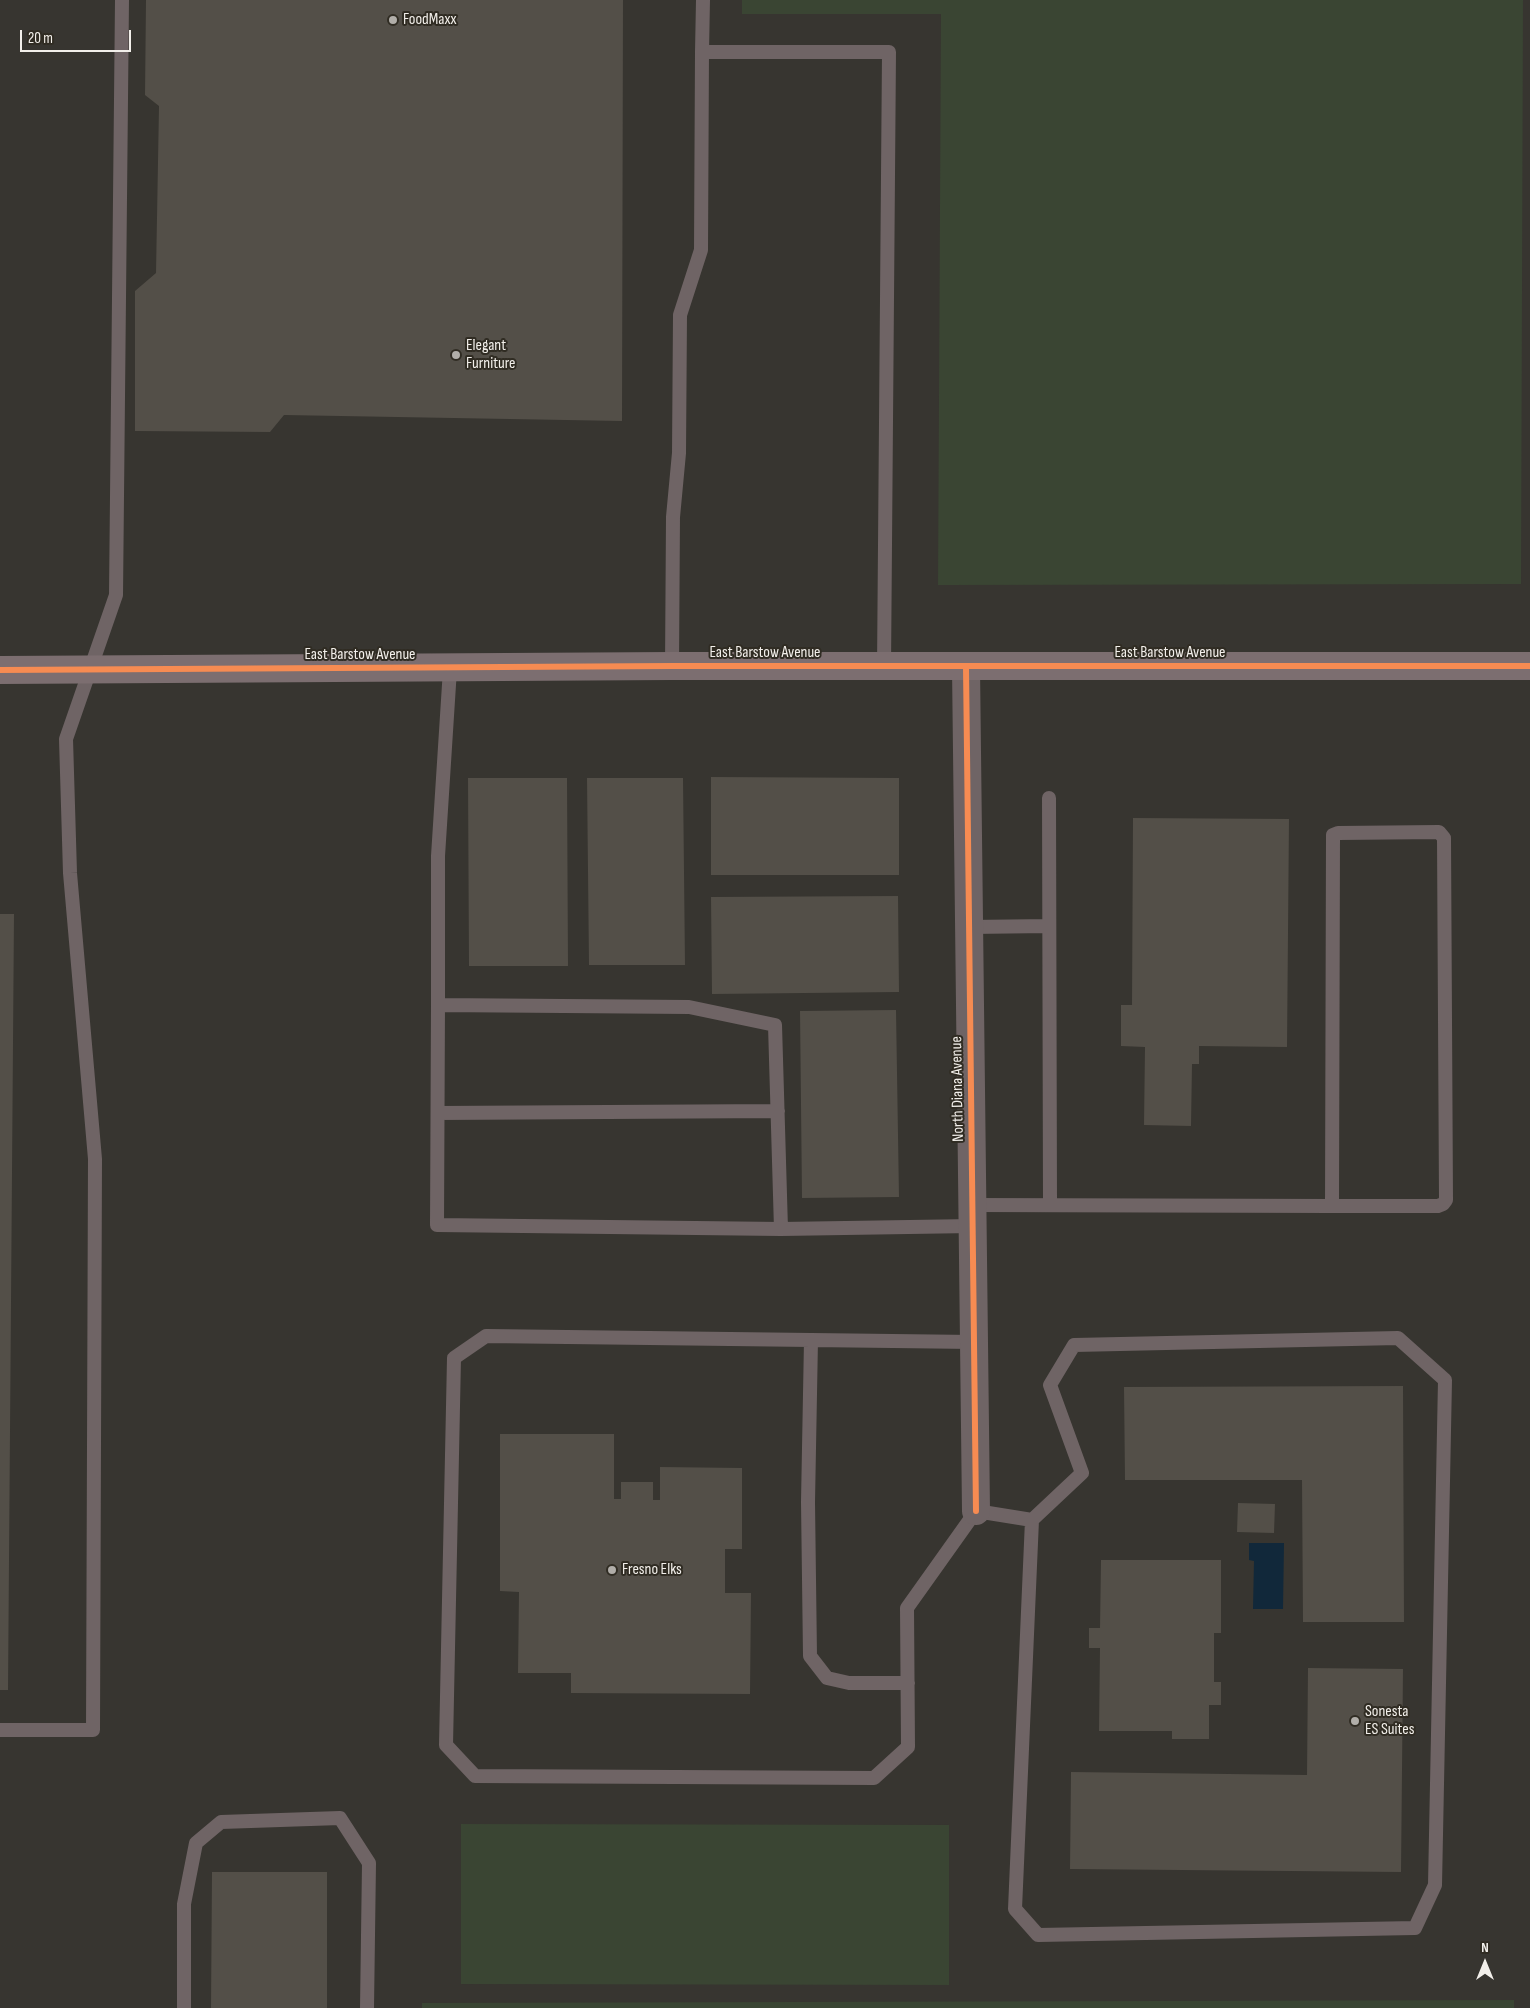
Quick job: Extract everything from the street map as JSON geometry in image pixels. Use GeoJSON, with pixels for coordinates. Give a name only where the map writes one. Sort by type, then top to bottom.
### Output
{"type":"FeatureCollection","features":[{"type":"Feature","properties":{"kind":"main road","name":"East Barstow Avenue"},"geometry":{"type":"LineString","coordinates":[[0,670],[450,669],[672,666],[1530,666]]}},
{"type":"Feature","properties":{"kind":"street","name":"North Diana Avenue"},"geometry":{"type":"LineString","coordinates":[[966,667],[976,1511]]}},
{"type":"Feature","properties":{"kind":"lane"},"geometry":{"type":"LineString","coordinates":[[0,1730],[93,1730],[95,1159],[70,873],[66,740],[116,594],[122,0]]}},
{"type":"Feature","properties":{"kind":"lane"},"geometry":{"type":"LineString","coordinates":[[672,666],[673,517],[679,453],[680,315],[701,250],[703,0]]}},
{"type":"Feature","properties":{"kind":"lane"},"geometry":{"type":"LineString","coordinates":[[702,52],[889,52],[884,667]]}},
{"type":"Feature","properties":{"kind":"lane"},"geometry":{"type":"LineString","coordinates":[[450,669],[438,856],[437,1225],[781,1229],[973,1216],[1050,1205],[1332,1206],[1438,1206],[1446,1200],[1444,838],[1439,832],[1338,833],[1333,835],[1332,1206]]}},
{"type":"Feature","properties":{"kind":"lane"},"geometry":{"type":"LineString","coordinates":[[1050,798],[1050,1205]]}},
{"type":"Feature","properties":{"kind":"lane"},"geometry":{"type":"LineString","coordinates":[[970,927],[1050,926]]}},
{"type":"Feature","properties":{"kind":"lane"},"geometry":{"type":"LineString","coordinates":[[438,1005],[689,1006],[776,1025],[781,1229]]}},
{"type":"Feature","properties":{"kind":"lane"},"geometry":{"type":"LineString","coordinates":[[438,1113],[778,1111]]}},
{"type":"Feature","properties":{"kind":"lane"},"geometry":{"type":"LineString","coordinates":[[974,1342],[486,1336],[454,1358],[446,1745],[475,1776],[874,1778],[908,1747],[907,1608],[976,1511],[1032,1520]]}},
{"type":"Feature","properties":{"kind":"lane"},"geometry":{"type":"LineString","coordinates":[[1398,1338],[1445,1380],[1435,1885],[1415,1928],[1038,1936],[1015,1909],[1032,1520],[1082,1473],[1050,1385],[1074,1345],[1398,1338]]}},
{"type":"Feature","properties":{"kind":"lane"},"geometry":{"type":"LineString","coordinates":[[811,1340],[808,1502],[810,1656],[827,1678],[848,1682],[908,1683]]}},
{"type":"Feature","properties":{"kind":"lane"},"geometry":{"type":"LineString","coordinates":[[184,2008],[184,1904],[196,1843],[221,1822],[340,1818],[369,1863],[366,2008]]}},
{"type":"Feature","properties":{"kind":"green space"},"geometry":{"type":"Polygon","coordinates":[[[742,0],[1523,0],[1521,584],[938,585],[941,14],[742,14],[742,0]]]}},
{"type":"Feature","properties":{"kind":"green space"},"geometry":{"type":"Polygon","coordinates":[[[461,1824],[949,1825],[949,1985],[461,1984],[461,1824]]]}},
{"type":"Feature","properties":{"kind":"green space"},"geometry":{"type":"Polygon","coordinates":[[[1514,2000],[1514,2008],[422,2008],[422,2003],[1514,2000]]]}},
{"type":"Feature","properties":{"kind":"water"},"geometry":{"type":"Polygon","coordinates":[[[1249,1543],[1284,1543],[1283,1609],[1253,1609],[1254,1561],[1249,1560],[1249,1543]]]}},
{"type":"Feature","properties":{"kind":"building"},"geometry":{"type":"Polygon","coordinates":[[[146,0],[623,0],[622,421],[284,415],[270,432],[135,431],[135,291],[156,273],[159,106],[145,95],[146,0]]]}},
{"type":"Feature","properties":{"kind":"building"},"geometry":{"type":"Polygon","coordinates":[[[711,777],[899,778],[899,875],[711,875],[711,777]]]}},
{"type":"Feature","properties":{"kind":"building"},"geometry":{"type":"Polygon","coordinates":[[[468,778],[567,778],[568,966],[469,966],[468,778]]]}},
{"type":"Feature","properties":{"kind":"building"},"geometry":{"type":"Polygon","coordinates":[[[587,778],[683,778],[685,965],[589,965],[587,778]]]}},
{"type":"Feature","properties":{"kind":"building"},"geometry":{"type":"Polygon","coordinates":[[[1133,818],[1289,819],[1287,1047],[1199,1046],[1199,1064],[1192,1064],[1191,1126],[1144,1125],[1145,1047],[1121,1046],[1121,1005],[1132,1005],[1133,818]]]}},
{"type":"Feature","properties":{"kind":"building"},"geometry":{"type":"Polygon","coordinates":[[[898,896],[899,992],[712,994],[711,897],[898,896]]]}},
{"type":"Feature","properties":{"kind":"building"},"geometry":{"type":"Polygon","coordinates":[[[0,914],[14,914],[8,1690],[0,1690],[0,914]]]}},
{"type":"Feature","properties":{"kind":"building"},"geometry":{"type":"Polygon","coordinates":[[[896,1010],[899,1197],[802,1198],[800,1011],[896,1010]]]}},
{"type":"Feature","properties":{"kind":"building"},"geometry":{"type":"Polygon","coordinates":[[[1403,1386],[1404,1622],[1303,1622],[1302,1480],[1125,1480],[1124,1387],[1403,1386]]]}},
{"type":"Feature","properties":{"kind":"building","name":"Fresno Elks"},"geometry":{"type":"Polygon","coordinates":[[[500,1434],[614,1434],[614,1499],[621,1499],[621,1482],[653,1482],[653,1500],[660,1500],[660,1467],[742,1468],[742,1549],[725,1549],[725,1593],[751,1593],[750,1694],[571,1693],[571,1673],[518,1673],[519,1592],[500,1591],[500,1434]]]}},
{"type":"Feature","properties":{"kind":"building"},"geometry":{"type":"Polygon","coordinates":[[[1238,1503],[1275,1504],[1274,1533],[1237,1532],[1238,1503]]]}},
{"type":"Feature","properties":{"kind":"building"},"geometry":{"type":"Polygon","coordinates":[[[1101,1560],[1221,1560],[1221,1633],[1214,1633],[1214,1682],[1221,1682],[1221,1705],[1209,1705],[1209,1739],[1172,1739],[1172,1731],[1099,1731],[1100,1648],[1089,1648],[1089,1628],[1100,1628],[1101,1560]]]}},
{"type":"Feature","properties":{"kind":"building","name":"Sonesta ES Suites"},"geometry":{"type":"Polygon","coordinates":[[[1308,1668],[1403,1669],[1401,1872],[1070,1869],[1071,1772],[1307,1775],[1308,1668]]]}},
{"type":"Feature","properties":{"kind":"building"},"geometry":{"type":"Polygon","coordinates":[[[212,1872],[327,1872],[327,2008],[211,2008],[212,1872]]]}},
{"type":"Feature","properties":{"kind":"cycle path"},"geometry":{"type":"LineString","coordinates":[[0,670],[672,666],[1530,666]]}},
{"type":"Feature","properties":{"kind":"cycle path"},"geometry":{"type":"LineString","coordinates":[[966,667],[976,1511]]}},
{"type":"Feature","properties":{"kind":"place","name":"FoodMaxx"},"geometry":{"type":"Point","coordinates":[393,20]}},
{"type":"Feature","properties":{"kind":"place","name":"Elegant Furniture"},"geometry":{"type":"Point","coordinates":[456,355]}},
{"type":"Feature","properties":{"kind":"place","name":"Fresno Elks"},"geometry":{"type":"Point","coordinates":[612,1570]}},
{"type":"Feature","properties":{"kind":"place","name":"Sonesta ES Suites"},"geometry":{"type":"Point","coordinates":[1355,1721]}}]}
